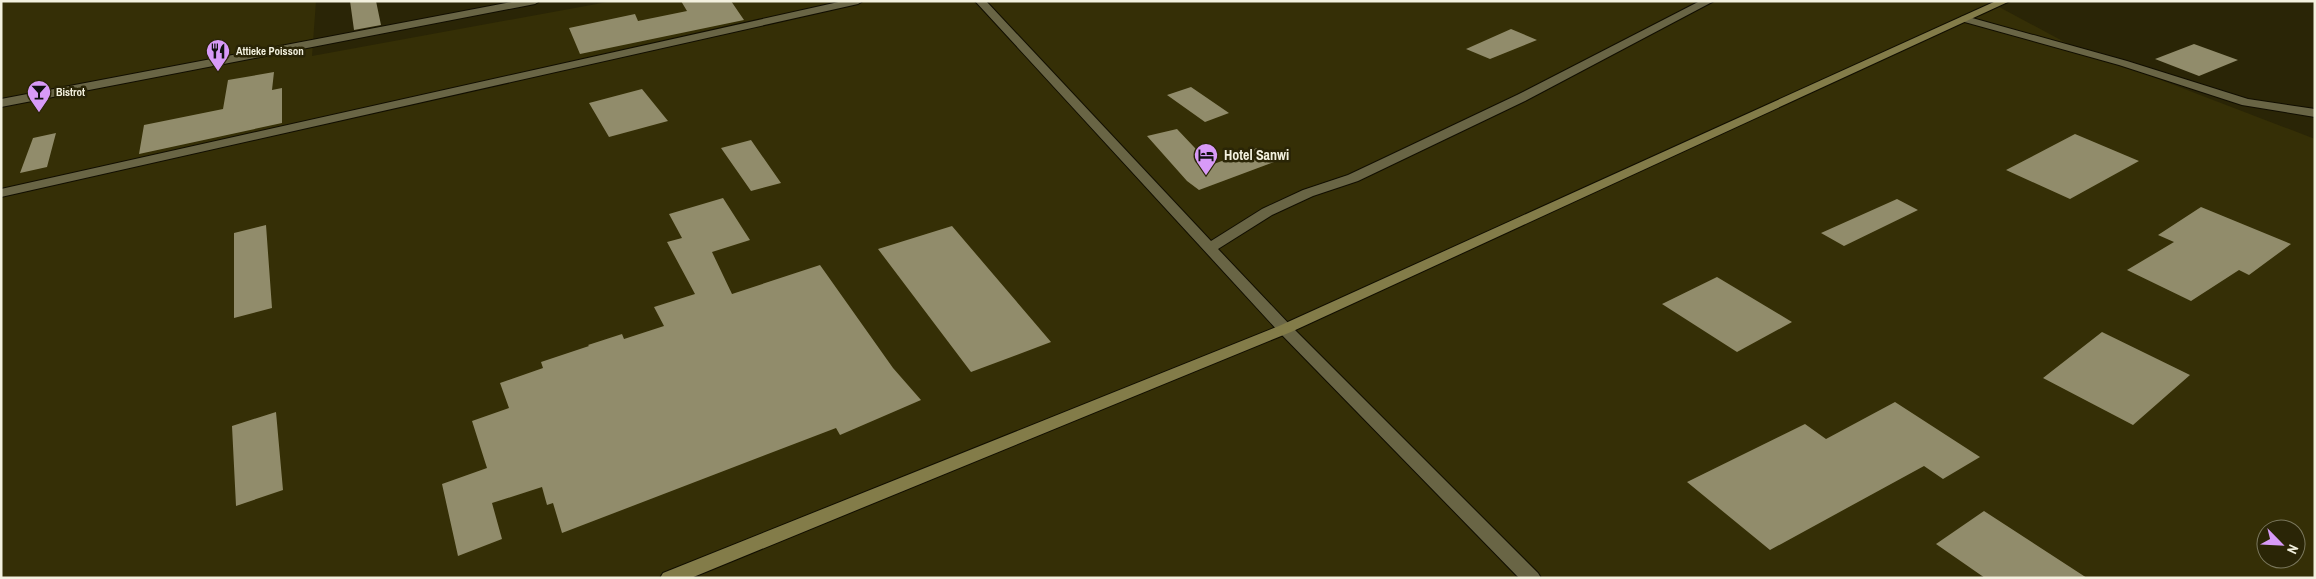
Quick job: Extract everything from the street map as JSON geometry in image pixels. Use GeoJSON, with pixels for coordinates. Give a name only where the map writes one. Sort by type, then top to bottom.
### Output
{"type":"FeatureCollection","features":[{"type":"Feature","properties":{"kind":"street"},"geometry":{"type":"LineString","coordinates":[[1,103],[535,1]]}},
{"type":"Feature","properties":{"kind":"street"},"geometry":{"type":"LineString","coordinates":[[1,193],[858,1]]}},
{"type":"Feature","properties":{"kind":"street"},"geometry":{"type":"LineString","coordinates":[[980,1],[1211,247],[1285,329],[1531,578]]}},
{"type":"Feature","properties":{"kind":"street"},"geometry":{"type":"LineString","coordinates":[[1211,247],[1267,212],[1308,193],[1353,178],[1396,158],[1521,98],[1709,1]]}},
{"type":"Feature","properties":{"kind":"street"},"geometry":{"type":"LineString","coordinates":[[670,578],[1285,329],[2005,1]]}},
{"type":"Feature","properties":{"kind":"street"},"geometry":{"type":"LineString","coordinates":[[1966,19],[2123,63],[2246,102],[2315,113]]}},
{"type":"Feature","properties":{"kind":"shaded area"},"geometry":{"type":"Polygon","coordinates":[[[1,1],[316,1],[312,56],[613,1],[1988,1],[2070,45],[2315,139],[2315,578],[1,578],[1,1]]]}},
{"type":"Feature","properties":{"kind":"building"},"geometry":{"type":"Polygon","coordinates":[[[350,1],[376,1],[381,25],[354,30],[350,1]]]}},
{"type":"Feature","properties":{"kind":"building"},"geometry":{"type":"Polygon","coordinates":[[[681,1],[731,1],[744,20],[580,54],[569,28],[635,14],[638,21],[687,11],[681,1]]]}},
{"type":"Feature","properties":{"kind":"building"},"geometry":{"type":"Polygon","coordinates":[[[1511,29],[1537,40],[1490,59],[1466,49],[1511,29]]]}},
{"type":"Feature","properties":{"kind":"building"},"geometry":{"type":"Polygon","coordinates":[[[2194,44],[2238,60],[2199,76],[2155,59],[2194,44]]]}},
{"type":"Feature","properties":{"kind":"building"},"geometry":{"type":"Polygon","coordinates":[[[274,72],[272,90],[282,88],[282,123],[139,154],[144,125],[223,109],[228,80],[274,72]]]}},
{"type":"Feature","properties":{"kind":"building"},"geometry":{"type":"Polygon","coordinates":[[[1191,87],[1229,113],[1205,122],[1167,95],[1191,87]]]}},
{"type":"Feature","properties":{"kind":"building"},"geometry":{"type":"Polygon","coordinates":[[[642,89],[668,121],[609,137],[589,103],[642,89]]]}},
{"type":"Feature","properties":{"kind":"building"},"geometry":{"type":"Polygon","coordinates":[[[1177,129],[1211,165],[1257,148],[1277,161],[1199,190],[1187,181],[1147,136],[1177,129]]]}},
{"type":"Feature","properties":{"kind":"building"},"geometry":{"type":"Polygon","coordinates":[[[56,133],[47,167],[20,173],[33,138],[56,133]]]}},
{"type":"Feature","properties":{"kind":"building"},"geometry":{"type":"Polygon","coordinates":[[[2075,134],[2139,161],[2070,199],[2006,170],[2075,134]]]}},
{"type":"Feature","properties":{"kind":"building"},"geometry":{"type":"Polygon","coordinates":[[[751,140],[781,183],[751,191],[721,148],[751,140]]]}},
{"type":"Feature","properties":{"kind":"building"},"geometry":{"type":"Polygon","coordinates":[[[723,198],[750,240],[712,252],[732,294],[820,265],[893,368],[921,400],[840,435],[836,428],[562,533],[553,503],[547,505],[542,487],[492,503],[502,539],[458,556],[442,484],[487,468],[472,421],[509,408],[500,383],[543,368],[541,362],[588,345],[622,334],[624,339],[664,326],[654,307],[695,294],[667,242],[682,238],[669,214],[723,198]]]}},
{"type":"Feature","properties":{"kind":"building"},"geometry":{"type":"Polygon","coordinates":[[[1897,199],[1918,210],[1844,246],[1821,233],[1897,199]]]}},
{"type":"Feature","properties":{"kind":"building"},"geometry":{"type":"Polygon","coordinates":[[[2201,207],[2291,244],[2249,275],[2239,270],[2191,301],[2127,270],[2174,242],[2158,235],[2201,207]]]}},
{"type":"Feature","properties":{"kind":"building"},"geometry":{"type":"Polygon","coordinates":[[[266,225],[272,308],[234,318],[234,233],[266,225]]]}},
{"type":"Feature","properties":{"kind":"building"},"geometry":{"type":"Polygon","coordinates":[[[952,226],[1051,342],[971,372],[878,249],[952,226]]]}},
{"type":"Feature","properties":{"kind":"building"},"geometry":{"type":"Polygon","coordinates":[[[1717,277],[1792,322],[1737,352],[1662,304],[1717,277]]]}},
{"type":"Feature","properties":{"kind":"building"},"geometry":{"type":"Polygon","coordinates":[[[2102,332],[2190,375],[2133,425],[2043,378],[2102,332]]]}},
{"type":"Feature","properties":{"kind":"building"},"geometry":{"type":"Polygon","coordinates":[[[1895,402],[1980,457],[1943,479],[1924,466],[1770,550],[1687,482],[1805,424],[1826,439],[1895,402]]]}},
{"type":"Feature","properties":{"kind":"building"},"geometry":{"type":"Polygon","coordinates":[[[276,412],[283,490],[236,506],[232,426],[276,412]]]}},
{"type":"Feature","properties":{"kind":"building"},"geometry":{"type":"Polygon","coordinates":[[[1984,511],[2087,578],[1985,578],[1936,544],[1984,511]]]}},
{"type":"Feature","properties":{"kind":"place","name":"Attieke Poisson"},"geometry":{"type":"Point","coordinates":[218,72]}},
{"type":"Feature","properties":{"kind":"place","name":"Bistrot"},"geometry":{"type":"Point","coordinates":[39,113]}},
{"type":"Feature","properties":{"kind":"place","name":"Hotel Sanwi"},"geometry":{"type":"Point","coordinates":[1206,176]}}]}
